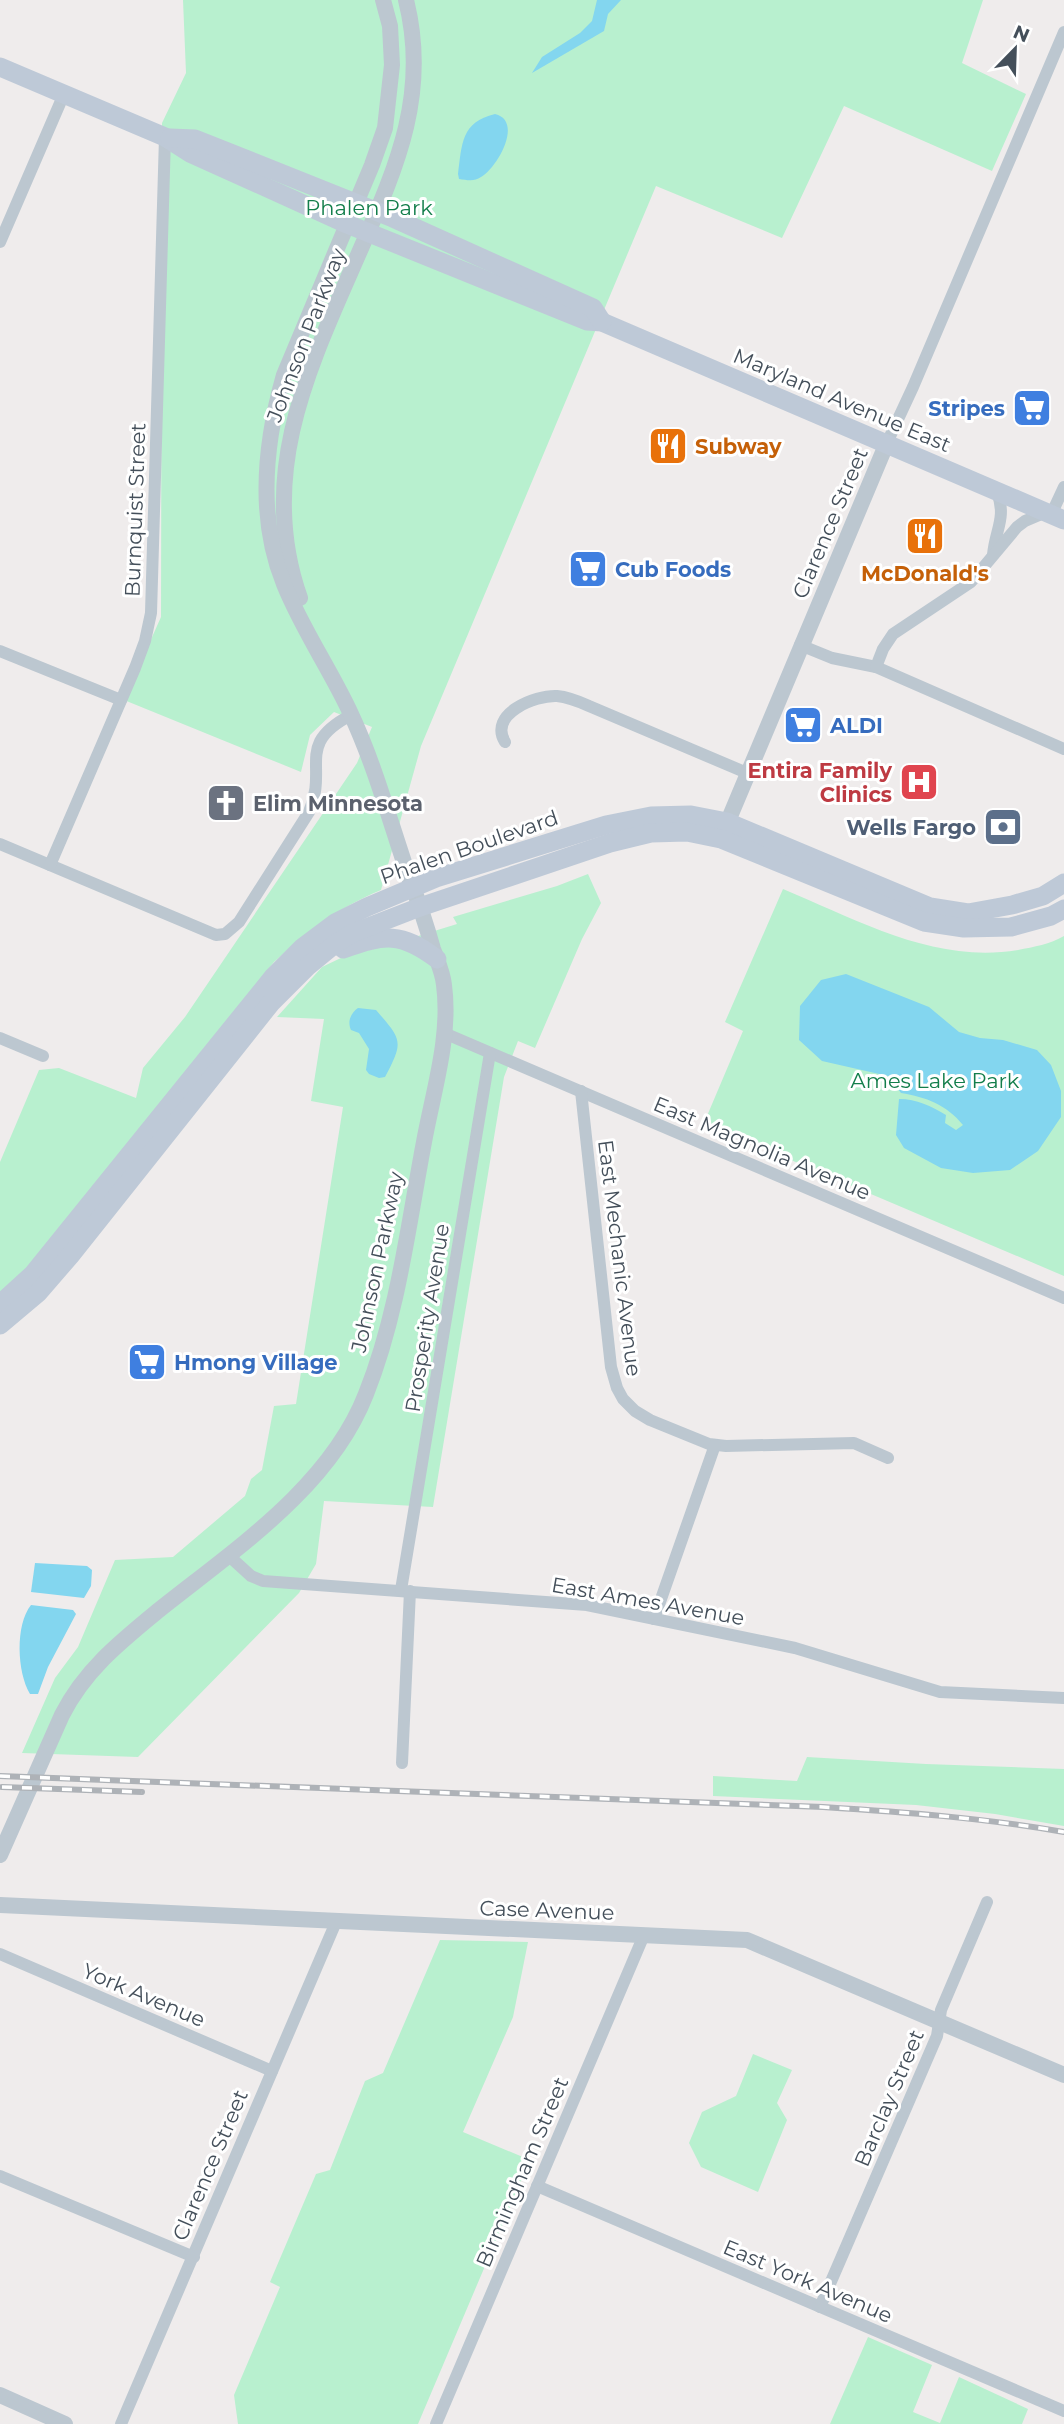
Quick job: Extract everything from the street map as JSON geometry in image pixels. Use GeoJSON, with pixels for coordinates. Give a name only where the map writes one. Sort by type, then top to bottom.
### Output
{"type":"FeatureCollection","features":[{"type":"Feature","properties":{"kind":"main road","name":"Maryland Avenue East"},"geometry":{"type":"LineString","coordinates":[[0,67],[164,137],[190,153],[346,224],[587,321],[602,322],[1054,516]]}},
{"type":"Feature","properties":{"kind":"main road","name":"Maryland Avenue East"},"geometry":{"type":"LineString","coordinates":[[164,137],[195,139],[356,202],[593,307],[602,322]]}},
{"type":"Feature","properties":{"kind":"main road","name":"Phalen Boulevard"},"geometry":{"type":"LineString","coordinates":[[0,1304],[33,1274],[273,977],[303,947],[335,923],[413,887],[606,825],[651,816],[691,815],[924,922],[964,929],[1011,928],[1051,916],[1064,909]]}},
{"type":"Feature","properties":{"kind":"main road","name":"Phalen Boulevard"},"geometry":{"type":"LineString","coordinates":[[0,1325],[46,1284],[280,994],[307,967],[353,933],[420,907],[610,843],[651,833],[724,830],[930,907],[968,913],[1043,896],[1064,883]]}},
{"type":"Feature","properties":{"kind":"main road"},"geometry":{"type":"LineString","coordinates":[[280,994],[331,954],[356,944],[384,938],[410,941],[437,959]]}},
{"type":"Feature","properties":{"kind":"street","name":"Johnson Parkway"},"geometry":{"type":"LineString","coordinates":[[0,1855],[62,1715],[85,1678],[114,1646],[228,1555],[306,1488],[338,1446],[365,1397],[388,1332],[444,1033],[444,981],[377,780],[351,715],[282,581],[268,518],[267,465],[275,405],[284,375],[380,144],[388,110],[391,45],[383,0]]}},
{"type":"Feature","properties":{"kind":"street","name":"Johnson Parkway"},"geometry":{"type":"LineString","coordinates":[[317,647],[287,553],[283,492],[287,447],[308,376],[403,144],[413,97],[414,57],[406,0]]}},
{"type":"Feature","properties":{"kind":"street","name":"Clarence Street"},"geometry":{"type":"LineString","coordinates":[[724,830],[800,645],[1064,32]]}},
{"type":"Feature","properties":{"kind":"street"},"geometry":{"type":"LineString","coordinates":[[0,242],[64,94]]}},
{"type":"Feature","properties":{"kind":"street","name":"Burnquist Street"},"geometry":{"type":"LineString","coordinates":[[50,865],[145,641],[151,612],[164,137]]}},
{"type":"Feature","properties":{"kind":"street"},"geometry":{"type":"LineString","coordinates":[[876,667],[893,634],[971,582],[1022,523],[1054,516],[1064,487]]}},
{"type":"Feature","properties":{"kind":"street"},"geometry":{"type":"LineString","coordinates":[[992,555],[994,539],[1002,518],[997,492]]}},
{"type":"Feature","properties":{"kind":"street"},"geometry":{"type":"LineString","coordinates":[[800,645],[832,658],[876,667],[1064,749]]}},
{"type":"Feature","properties":{"kind":"street"},"geometry":{"type":"LineString","coordinates":[[0,651],[121,700]]}},
{"type":"Feature","properties":{"kind":"street"},"geometry":{"type":"LineString","coordinates":[[505,742],[501,727],[514,710],[540,698],[556,696],[580,702],[747,773]]}},
{"type":"Feature","properties":{"kind":"street"},"geometry":{"type":"LineString","coordinates":[[0,844],[216,935],[225,934],[233,928],[309,812],[316,792],[315,752],[320,739],[338,722],[351,715]]}},
{"type":"Feature","properties":{"kind":"street","name":"East Magnolia Avenue"},"geometry":{"type":"LineString","coordinates":[[444,1033],[1064,1298]]}},
{"type":"Feature","properties":{"kind":"street"},"geometry":{"type":"LineString","coordinates":[[0,1038],[43,1056]]}},
{"type":"Feature","properties":{"kind":"street","name":"Prosperity Avenue"},"geometry":{"type":"LineString","coordinates":[[402,1763],[406,1590],[490,1053]]}},
{"type":"Feature","properties":{"kind":"street","name":"East Mechanic Avenue"},"geometry":{"type":"LineString","coordinates":[[581,1091],[611,1367],[623,1399],[643,1416],[715,1445],[854,1443],[888,1458]]}},
{"type":"Feature","properties":{"kind":"street"},"geometry":{"type":"LineString","coordinates":[[654,1619],[715,1445]]}},
{"type":"Feature","properties":{"kind":"street","name":"East Ames Avenue"},"geometry":{"type":"LineString","coordinates":[[228,1555],[251,1576],[263,1581],[587,1605],[795,1648],[940,1692],[1064,1698]]}},
{"type":"Feature","properties":{"kind":"street","name":"Barclay Street"},"geometry":{"type":"LineString","coordinates":[[820,2307],[932,2048],[941,2010],[987,1902]]}},
{"type":"Feature","properties":{"kind":"street","name":"Case Avenue"},"geometry":{"type":"LineString","coordinates":[[0,1905],[747,1940],[1064,2076]]}},
{"type":"Feature","properties":{"kind":"street","name":"Clarence Street"},"geometry":{"type":"LineString","coordinates":[[121,2424],[336,1922]]}},
{"type":"Feature","properties":{"kind":"street","name":"Birmingham Street"},"geometry":{"type":"LineString","coordinates":[[436,2424],[644,1936]]}},
{"type":"Feature","properties":{"kind":"street","name":"York Avenue"},"geometry":{"type":"LineString","coordinates":[[0,1955],[272,2071]]}},
{"type":"Feature","properties":{"kind":"street"},"geometry":{"type":"LineString","coordinates":[[0,2176],[194,2257]]}},
{"type":"Feature","properties":{"kind":"street","name":"East York Avenue"},"geometry":{"type":"LineString","coordinates":[[537,2186],[1064,2411]]}},
{"type":"Feature","properties":{"kind":"street"},"geometry":{"type":"LineString","coordinates":[[0,2395],[65,2424]]}},
{"type":"Feature","properties":{"kind":"green space","name":"Phalen Park"},"geometry":{"type":"Polygon","coordinates":[[[183,0],[983,0],[962,63],[1026,94],[992,171],[844,106],[782,238],[656,186],[421,746],[381,890],[324,921],[274,962],[26,1272],[0,1295],[0,1162],[39,1070],[59,1068],[136,1098],[143,1068],[185,1017],[357,763],[372,727],[334,712],[310,735],[301,772],[124,700],[161,617],[162,123],[186,73],[183,0]]]}},
{"type":"Feature","properties":{"kind":"green space"},"geometry":{"type":"Polygon","coordinates":[[[588,874],[601,903],[582,939],[535,1048],[518,1041],[504,1077],[433,1507],[324,1501],[316,1564],[299,1593],[138,1757],[22,1753],[55,1678],[78,1647],[115,1560],[173,1557],[245,1496],[251,1479],[262,1470],[274,1406],[296,1404],[343,1107],[311,1101],[324,1019],[277,1017],[322,967],[345,956],[457,924],[453,917],[588,874]]]}},
{"type":"Feature","properties":{"kind":"green space","name":"Ames Lake Park"},"geometry":{"type":"Polygon","coordinates":[[[783,889],[868,926],[927,945],[956,951],[987,953],[1018,950],[1064,936],[1064,1276],[704,1123],[743,1031],[725,1022],[783,889]]]}},
{"type":"Feature","properties":{"kind":"green space"},"geometry":{"type":"Polygon","coordinates":[[[807,1757],[1064,1769],[1064,1826],[995,1814],[916,1805],[713,1796],[713,1776],[797,1781],[807,1757]]]}},
{"type":"Feature","properties":{"kind":"green space"},"geometry":{"type":"Polygon","coordinates":[[[440,1940],[528,1942],[513,2017],[463,2132],[530,2160],[418,2424],[238,2424],[234,2395],[280,2287],[270,2282],[316,2174],[330,2170],[365,2081],[383,2073],[440,1940]]]}},
{"type":"Feature","properties":{"kind":"green space"},"geometry":{"type":"Polygon","coordinates":[[[753,2054],[792,2070],[777,2103],[787,2120],[758,2192],[701,2167],[689,2143],[702,2112],[736,2096],[753,2054]]]}},
{"type":"Feature","properties":{"kind":"green space"},"geometry":{"type":"Polygon","coordinates":[[[868,2337],[932,2365],[913,2412],[940,2423],[959,2377],[1028,2409],[1022,2424],[830,2424],[868,2337]]]}},
{"type":"Feature","properties":{"kind":"water"},"geometry":{"type":"Polygon","coordinates":[[[597,0],[621,0],[608,14],[604,31],[532,73],[542,57],[580,33],[592,21],[597,0]]]}},
{"type":"Feature","properties":{"kind":"water"},"geometry":{"type":"Polygon","coordinates":[[[495,114],[503,118],[507,126],[508,135],[500,155],[478,179],[459,179],[465,136],[475,123],[495,114]]]}},
{"type":"Feature","properties":{"kind":"water"},"geometry":{"type":"Polygon","coordinates":[[[846,974],[929,1007],[959,1032],[1037,1050],[1051,1065],[1061,1091],[1061,1117],[1038,1151],[1010,1170],[973,1173],[941,1168],[904,1148],[896,1135],[899,1099],[918,1102],[935,1109],[946,1115],[945,1123],[956,1130],[963,1125],[950,1112],[935,1103],[901,1093],[888,1076],[822,1061],[799,1040],[800,1006],[821,980],[846,974]]]}},
{"type":"Feature","properties":{"kind":"water"},"geometry":{"type":"Polygon","coordinates":[[[358,1008],[376,1010],[395,1035],[397,1048],[385,1077],[379,1078],[366,1070],[369,1049],[359,1033],[351,1030],[349,1023],[358,1008]]]}},
{"type":"Feature","properties":{"kind":"water"},"geometry":{"type":"Polygon","coordinates":[[[35,1563],[87,1566],[92,1570],[91,1586],[84,1598],[31,1592],[35,1563]]]}},
{"type":"Feature","properties":{"kind":"water"},"geometry":{"type":"Polygon","coordinates":[[[31,1605],[73,1610],[76,1614],[48,1667],[38,1694],[30,1694],[20,1661],[22,1624],[31,1605]]]}},
{"type":"Feature","properties":{"kind":"railway"},"geometry":{"type":"LineString","coordinates":[[0,1776],[823,1807],[944,1816],[1064,1832]]}},
{"type":"Feature","properties":{"kind":"railway"},"geometry":{"type":"LineString","coordinates":[[2,1787],[142,1792]]}},
{"type":"Feature","properties":{"kind":"place","name":"Stripes"},"geometry":{"type":"Point","coordinates":[1032,408]}},
{"type":"Feature","properties":{"kind":"place","name":"Subway"},"geometry":{"type":"Point","coordinates":[668,446]}},
{"type":"Feature","properties":{"kind":"place","name":"McDonald's"},"geometry":{"type":"Point","coordinates":[925,536]}},
{"type":"Feature","properties":{"kind":"place","name":"Cub Foods"},"geometry":{"type":"Point","coordinates":[588,569]}},
{"type":"Feature","properties":{"kind":"place","name":"ALDI"},"geometry":{"type":"Point","coordinates":[803,725]}},
{"type":"Feature","properties":{"kind":"place","name":"Entira Family Clinics"},"geometry":{"type":"Point","coordinates":[919,782]}},
{"type":"Feature","properties":{"kind":"place","name":"Elim Minnesota"},"geometry":{"type":"Point","coordinates":[226,803]}},
{"type":"Feature","properties":{"kind":"place","name":"Wells Fargo"},"geometry":{"type":"Point","coordinates":[1003,827]}},
{"type":"Feature","properties":{"kind":"place","name":"Hmong Village"},"geometry":{"type":"Point","coordinates":[147,1362]}}]}
